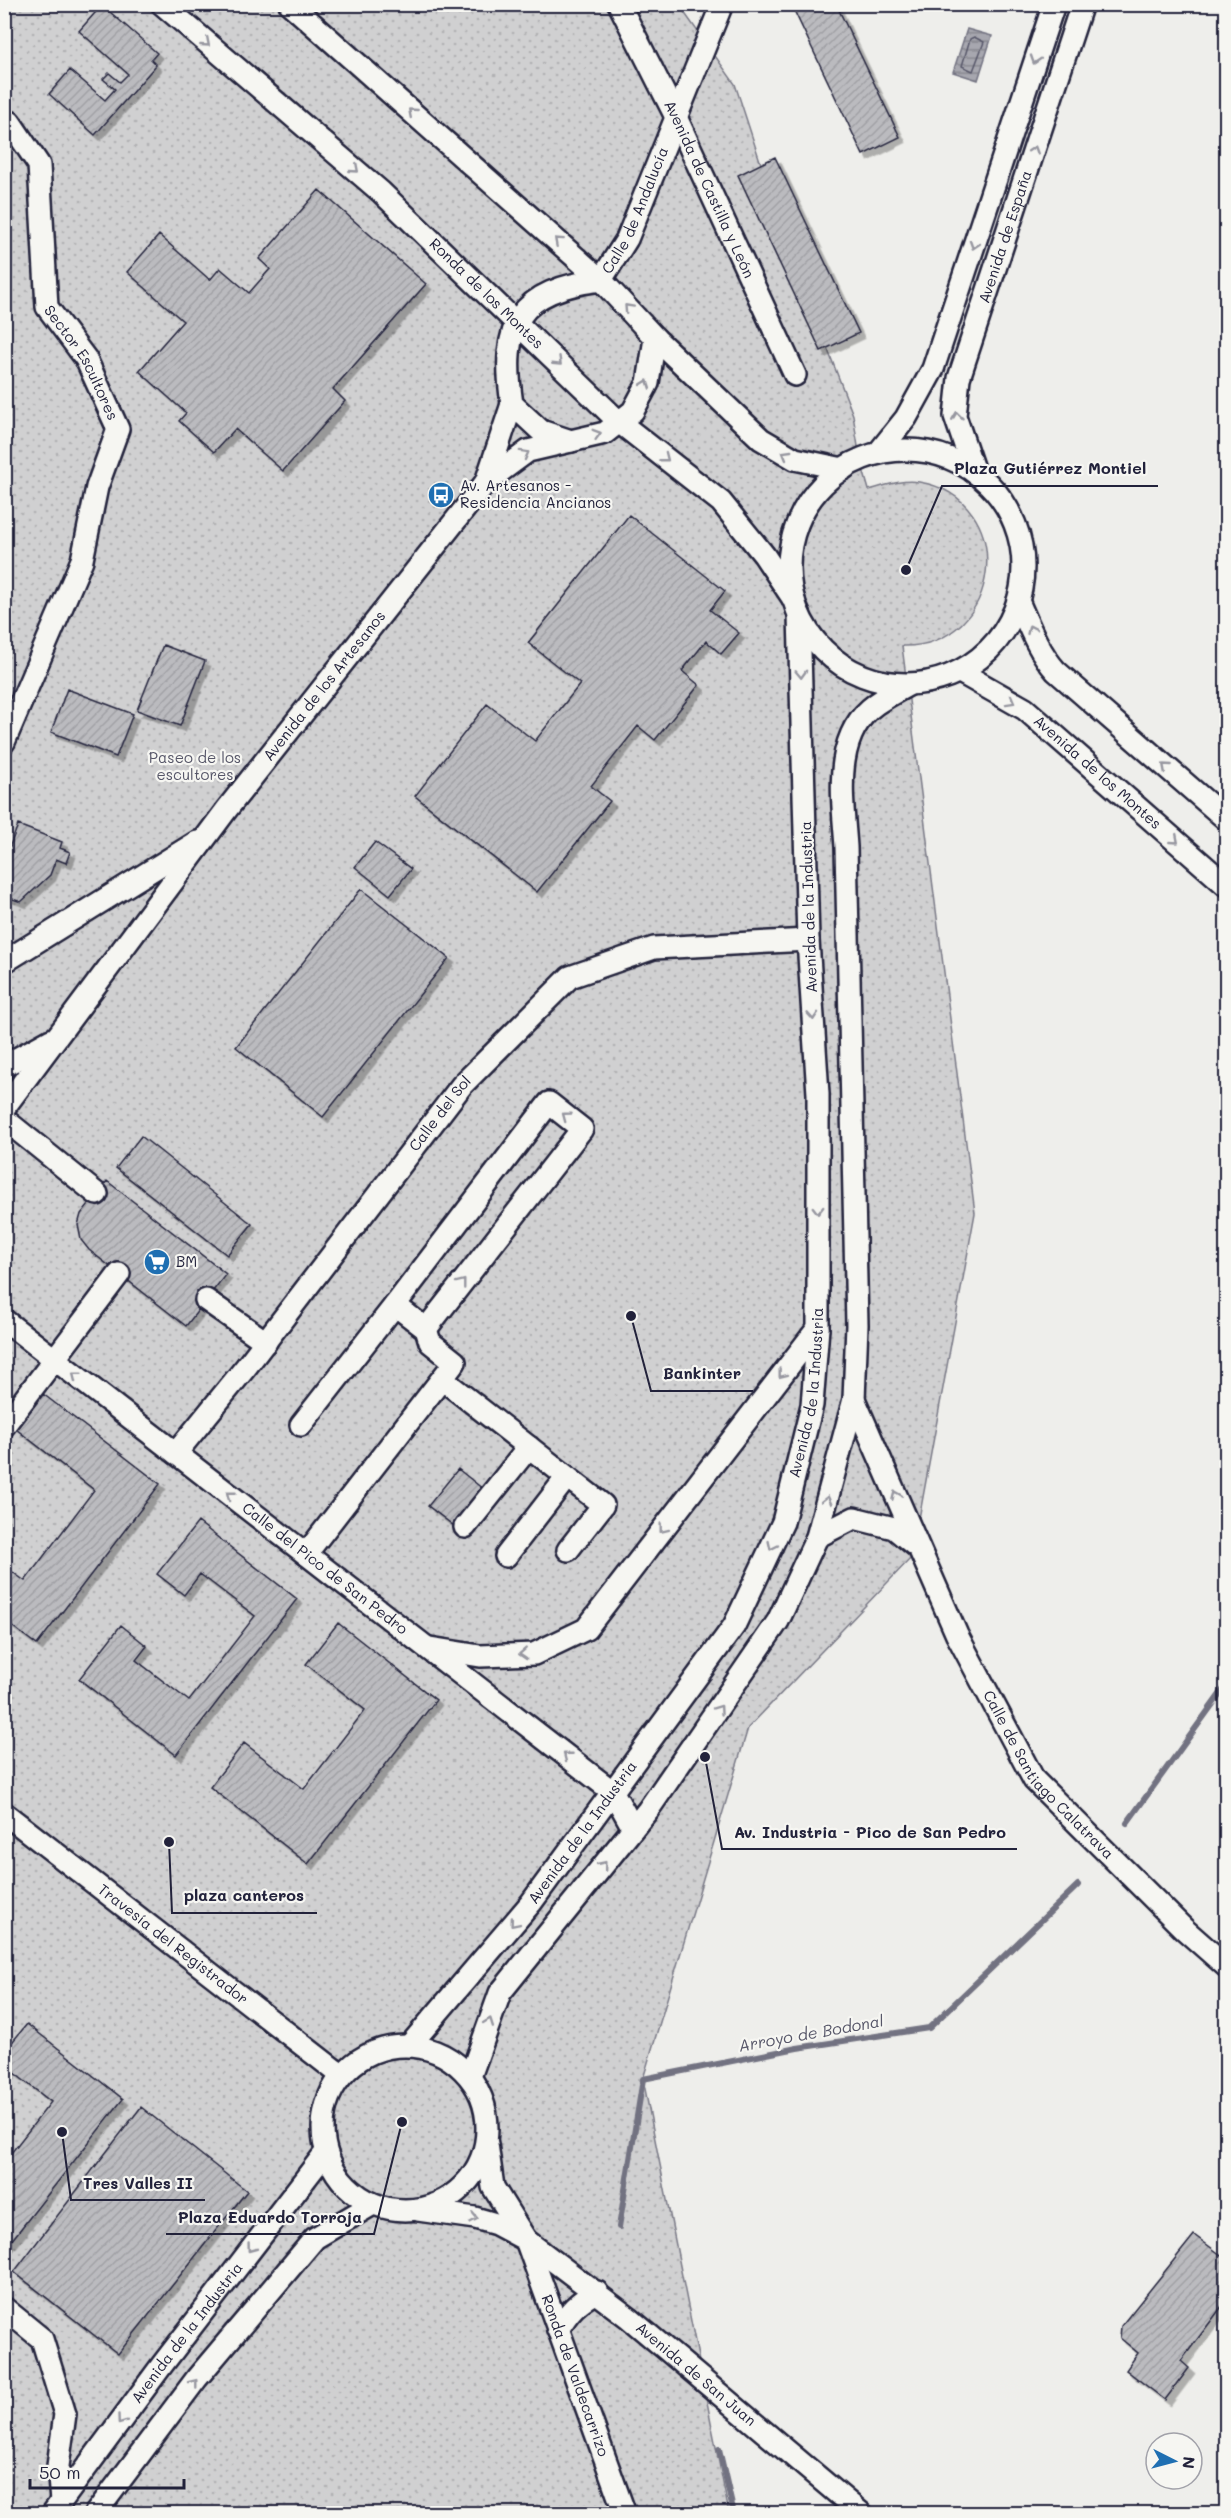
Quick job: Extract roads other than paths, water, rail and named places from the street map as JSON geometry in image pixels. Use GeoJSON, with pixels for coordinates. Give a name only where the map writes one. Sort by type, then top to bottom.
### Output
{"type":"FeatureCollection","features":[{"type":"Feature","properties":{"kind":"street","name":"Ronda de los Montes"},"geometry":{"type":"LineString","coordinates":[[162,4],[381,192],[619,422],[721,502],[764,555],[818,644],[843,666],[874,680],[908,685]]}},
{"type":"Feature","properties":{"kind":"street"},"geometry":{"type":"LineString","coordinates":[[290,4],[601,280],[655,338],[761,439],[795,459],[843,469]]}},
{"type":"Feature","properties":{"kind":"street","name":"Avenida de Castilla y León"},"geometry":{"type":"LineString","coordinates":[[619,4],[675,115],[795,375]]}},
{"type":"Feature","properties":{"kind":"street","name":"Calle de Andalucía"},"geometry":{"type":"LineString","coordinates":[[601,280],[627,239],[675,115],[722,4]]}},
{"type":"Feature","properties":{"kind":"street","name":"Avenida de España"},"geometry":{"type":"LineString","coordinates":[[878,453],[906,418],[933,369],[1054,4]]}},
{"type":"Feature","properties":{"kind":"street","name":"Avenida de España"},"geometry":{"type":"LineString","coordinates":[[974,472],[955,416],[959,378],[1082,4]]}},
{"type":"Feature","properties":{"kind":"street","name":"Sector Escultores"},"geometry":{"type":"LineString","coordinates":[[4,121],[10,122],[39,165],[47,307],[86,358],[118,429],[97,487],[82,560],[4,742]]}},
{"type":"Feature","properties":{"kind":"street"},"geometry":{"type":"LineString","coordinates":[[571,441],[541,430],[512,404],[507,350],[516,321],[543,296],[570,284],[601,280]]}},
{"type":"Feature","properties":{"kind":"street","name":"Avenida de los Artesanos"},"geometry":{"type":"LineString","coordinates":[[4,1108],[208,836],[486,482],[528,451],[605,433],[633,411],[648,384],[655,338]]}},
{"type":"Feature","properties":{"kind":"street","name":"Avenida de los Artesanos"},"geometry":{"type":"LineString","coordinates":[[486,482],[512,404]]}},
{"type":"Feature","properties":{"kind":"street"},"geometry":{"type":"LineString","coordinates":[[470,2077],[500,1993],[676,1771],[778,1621],[817,1537],[854,1399],[857,1325],[846,847],[841,769],[856,726],[874,705],[908,685],[934,682],[960,672],[985,654],[1005,630],[1018,601],[1023,565],[1017,529],[1000,497],[974,472],[945,456],[912,450],[878,453]]}},
{"type":"Feature","properties":{"kind":"street","name":"Avenida de la Industria"},"geometry":{"type":"LineString","coordinates":[[410,2045],[531,1903],[734,1626],[783,1522],[812,1405],[818,1328],[818,1094],[808,940],[796,608],[789,570],[792,541],[802,513],[820,488],[843,469],[878,453]]}},
{"type":"Feature","properties":{"kind":"street"},"geometry":{"type":"LineString","coordinates":[[1018,601],[1047,661],[1056,671],[1227,819]]}},
{"type":"Feature","properties":{"kind":"street","name":"Avenida de los Montes"},"geometry":{"type":"LineString","coordinates":[[960,672],[1025,709],[1227,885]]}},
{"type":"Feature","properties":{"kind":"street"},"geometry":{"type":"LineString","coordinates":[[4,962],[208,836]]}},
{"type":"Feature","properties":{"kind":"street","name":"Calle del Sol"},"geometry":{"type":"LineString","coordinates":[[176,1453],[266,1342],[462,1085],[570,977],[654,948],[808,940]]}},
{"type":"Feature","properties":{"kind":"street","name":"Avenida de los Artesanos"},"geometry":{"type":"LineString","coordinates":[[4,1066],[57,1037]]}},
{"type":"Feature","properties":{"kind":"street"},"geometry":{"type":"LineString","coordinates":[[301,1425],[549,1103],[582,1129],[426,1329]]}},
{"type":"Feature","properties":{"kind":"street"},"geometry":{"type":"LineString","coordinates":[[4,1119],[97,1194]]}},
{"type":"Feature","properties":{"kind":"street"},"geometry":{"type":"LineString","coordinates":[[4,1426],[119,1274]]}},
{"type":"Feature","properties":{"kind":"street"},"geometry":{"type":"LineString","coordinates":[[206,1300],[266,1342]]}},
{"type":"Feature","properties":{"kind":"street"},"geometry":{"type":"LineString","coordinates":[[306,1554],[455,1362],[429,1342],[426,1329],[395,1305]]}},
{"type":"Feature","properties":{"kind":"street","name":"Calle del Pico de San Pedro"},"geometry":{"type":"LineString","coordinates":[[5,1320],[613,1792],[633,1828]]}},
{"type":"Feature","properties":{"kind":"street"},"geometry":{"type":"LineString","coordinates":[[427,1648],[480,1656],[534,1654],[586,1629],[818,1328]]}},
{"type":"Feature","properties":{"kind":"street"},"geometry":{"type":"LineString","coordinates":[[442,1379],[603,1505],[568,1550]]}},
{"type":"Feature","properties":{"kind":"street","name":"Calle de Santiago Calatrava"},"geometry":{"type":"LineString","coordinates":[[854,1399],[957,1635],[1034,1779],[1185,1929],[1227,1966]]}},
{"type":"Feature","properties":{"kind":"street"},"geometry":{"type":"LineString","coordinates":[[465,1527],[529,1447]]}},
{"type":"Feature","properties":{"kind":"street"},"geometry":{"type":"LineString","coordinates":[[506,1556],[567,1477]]}},
{"type":"Feature","properties":{"kind":"street","name":"Calle de Santiago Calatrava"},"geometry":{"type":"LineString","coordinates":[[817,1537],[854,1518],[894,1528],[919,1548]]}},
{"type":"Feature","properties":{"kind":"street","name":"Travesía del Registrador"},"geometry":{"type":"LineString","coordinates":[[4,1813],[341,2075]]}},
{"type":"Feature","properties":{"kind":"street"},"geometry":{"type":"LineString","coordinates":[[418,2210],[443,2201],[465,2185],[480,2163],[487,2137],[487,2116],[481,2095],[470,2077],[453,2061],[443,2055],[410,2045],[391,2046],[372,2052],[355,2062],[341,2075],[331,2093],[324,2112],[323,2132],[326,2152],[337,2174],[352,2192],[373,2204],[395,2210],[418,2210],[475,2218],[496,2224],[526,2240]]}},
{"type":"Feature","properties":{"kind":"street","name":"Ronda de Valdecarrizo"},"geometry":{"type":"LineString","coordinates":[[487,2137],[492,2187],[526,2240],[625,2514]]}},
{"type":"Feature","properties":{"kind":"street","name":"Avenida de la Industria"},"geometry":{"type":"LineString","coordinates":[[57,2508],[162,2365],[326,2152]]}},
{"type":"Feature","properties":{"kind":"street"},"geometry":{"type":"LineString","coordinates":[[95,2514],[197,2378],[315,2238],[373,2204]]}},
{"type":"Feature","properties":{"kind":"street","name":"Avenida de San Juan"},"geometry":{"type":"LineString","coordinates":[[526,2240],[629,2318],[862,2514]]}},
{"type":"Feature","properties":{"kind":"street"},"geometry":{"type":"LineString","coordinates":[[558,2330],[582,2299],[597,2292]]}},
{"type":"Feature","properties":{"kind":"street"},"geometry":{"type":"LineString","coordinates":[[4,2308],[42,2339],[65,2414],[58,2466],[57,2508]]}},
{"type":"Feature","properties":{"kind":"water"},"geometry":{"type":"Polygon","coordinates":[[[967,29],[992,36],[978,80],[953,72],[967,29]]]}},
{"type":"Feature","properties":{"kind":"waterway","name":"Arroyo de Bodonal"},"geometry":{"type":"LineString","coordinates":[[1127,1823],[1226,1686]]}},
{"type":"Feature","properties":{"kind":"waterway","name":"Arroyo de Bodonal"},"geometry":{"type":"LineString","coordinates":[[619,2227],[643,2079],[797,2048],[929,2028],[1078,1885]]}},
{"type":"Feature","properties":{"kind":"waterway","name":"Arroyo de Bodonal"},"geometry":{"type":"LineString","coordinates":[[719,2449],[734,2514]]}},
{"type":"Feature","properties":{"kind":"place","name":"Av. Artesanos - Residencia Ancianos"},"geometry":{"type":"Point","coordinates":[441,495]}},
{"type":"Feature","properties":{"kind":"place","name":"Plaza Gutiérrez Montiel"},"geometry":{"type":"Point","coordinates":[906,570]}},
{"type":"Feature","properties":{"kind":"place","name":"BM"},"geometry":{"type":"Point","coordinates":[157,1262]}},
{"type":"Feature","properties":{"kind":"place","name":"Bankinter"},"geometry":{"type":"Point","coordinates":[631,1316]}},
{"type":"Feature","properties":{"kind":"place","name":"Av. Industria - Pico de San Pedro"},"geometry":{"type":"Point","coordinates":[705,1757]}},
{"type":"Feature","properties":{"kind":"place","name":"plaza canteros"},"geometry":{"type":"Point","coordinates":[169,1842]}},
{"type":"Feature","properties":{"kind":"place","name":"Plaza Eduardo Torroja"},"geometry":{"type":"Point","coordinates":[402,2122]}},
{"type":"Feature","properties":{"kind":"place","name":"Tres Valles II"},"geometry":{"type":"Point","coordinates":[62,2132]}},
{"type":"Feature","properties":{"kind":"park label","name":"Paseo de los escultores"},"geometry":{"type":"Point","coordinates":[195,766]}}]}
